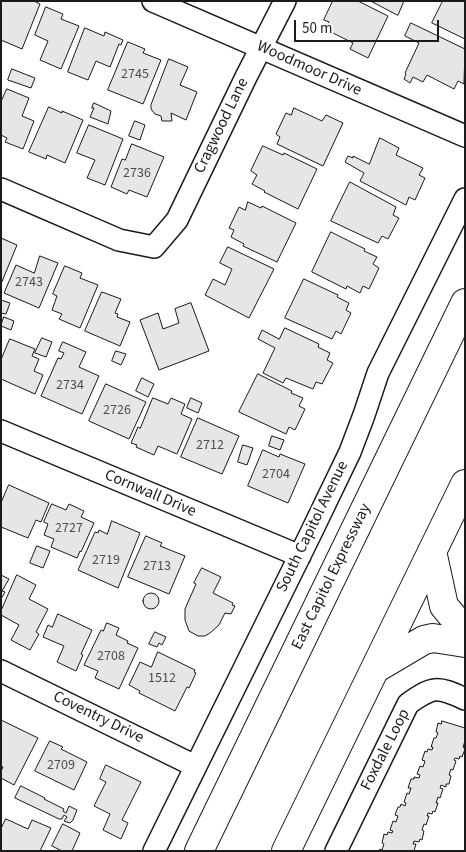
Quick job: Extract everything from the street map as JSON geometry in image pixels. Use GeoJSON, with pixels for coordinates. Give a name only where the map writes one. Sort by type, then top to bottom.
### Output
{"type":"FeatureCollection","features":[{"type":"Feature","properties":{"kind":"highway","name":"East Capitol Expressway"},"geometry":{"type":"LineString","coordinates":[[199,851],[465,303]]}},
{"type":"Feature","properties":{"kind":"highway"},"geometry":{"type":"LineString","coordinates":[[286,851],[465,484]]}},
{"type":"Feature","properties":{"kind":"highway"},"geometry":{"type":"LineString","coordinates":[[432,551],[444,606],[465,631]]}},
{"type":"Feature","properties":{"kind":"highway"},"geometry":{"type":"LineString","coordinates":[[375,669],[424,640],[433,638],[465,643]]}},
{"type":"Feature","properties":{"kind":"street","name":"Woodmoor Drive"},"geometry":{"type":"LineString","coordinates":[[153,1],[465,136]]}},
{"type":"Feature","properties":{"kind":"street","name":"Cragwood Lane"},"geometry":{"type":"LineString","coordinates":[[1,190],[119,240],[154,247],[177,220],[285,1]]}},
{"type":"Feature","properties":{"kind":"street","name":"South Capitol Avenue"},"geometry":{"type":"LineString","coordinates":[[154,851],[350,452],[378,373],[465,199]]}},
{"type":"Feature","properties":{"kind":"street","name":"Cornwall Drive"},"geometry":{"type":"LineString","coordinates":[[1,430],[300,556]]}},
{"type":"Feature","properties":{"kind":"street","name":"Coventry Drive"},"geometry":{"type":"LineString","coordinates":[[1,671],[195,766]]}},
{"type":"Feature","properties":{"kind":"street","name":"Foxdale Loop"},"geometry":{"type":"LineString","coordinates":[[336,851],[408,704],[425,692],[444,689],[465,699]]}},
{"type":"Feature","properties":{"kind":"building"},"geometry":{"type":"Polygon","coordinates":[[[1,1],[34,1],[40,4],[22,49],[1,40],[1,1]]]}},
{"type":"Feature","properties":{"kind":"building"},"geometry":{"type":"Polygon","coordinates":[[[333,1],[358,1],[388,16],[368,58],[350,49],[353,43],[325,29],[329,22],[324,20],[333,1]]]}},
{"type":"Feature","properties":{"kind":"building"},"geometry":{"type":"Polygon","coordinates":[[[371,1],[404,1],[398,15],[371,1]]]}},
{"type":"Feature","properties":{"kind":"building"},"geometry":{"type":"Polygon","coordinates":[[[443,1],[465,1],[465,39],[432,23],[443,1]]]}},
{"type":"Feature","properties":{"kind":"building"},"geometry":{"type":"Polygon","coordinates":[[[46,7],[63,14],[61,19],[79,26],[61,69],[40,60],[48,41],[35,35],[46,7]]]}},
{"type":"Feature","properties":{"kind":"building"},"geometry":{"type":"Polygon","coordinates":[[[411,23],[465,49],[464,84],[458,81],[454,89],[427,75],[423,82],[413,77],[410,83],[404,79],[419,43],[405,36],[411,23]]]}},
{"type":"Feature","properties":{"kind":"building"},"geometry":{"type":"Polygon","coordinates":[[[85,28],[104,36],[105,32],[123,40],[121,45],[119,44],[110,67],[96,61],[88,80],[68,72],[85,28]]]}},
{"type":"Feature","properties":{"kind":"building"},"geometry":{"type":"Polygon","coordinates":[[[128,42],[145,49],[143,53],[161,60],[143,104],[108,90],[128,42]]]}},
{"type":"Feature","properties":{"kind":"building"},"geometry":{"type":"Polygon","coordinates":[[[169,59],[188,67],[180,85],[197,92],[186,120],[171,113],[172,121],[162,121],[161,116],[155,114],[151,109],[169,59]]]}},
{"type":"Feature","properties":{"kind":"building"},"geometry":{"type":"Polygon","coordinates":[[[12,69],[35,78],[31,88],[8,80],[12,69]]]}},
{"type":"Feature","properties":{"kind":"building"},"geometry":{"type":"Polygon","coordinates":[[[7,89],[29,98],[22,116],[34,121],[23,149],[5,142],[7,138],[1,135],[1,102],[7,89]]]}},
{"type":"Feature","properties":{"kind":"building"},"geometry":{"type":"Polygon","coordinates":[[[94,103],[111,111],[108,124],[90,117],[94,103]]]}},
{"type":"Feature","properties":{"kind":"building"},"geometry":{"type":"Polygon","coordinates":[[[49,107],[83,120],[65,163],[47,155],[46,159],[29,152],[49,107]]]}},
{"type":"Feature","properties":{"kind":"building"},"geometry":{"type":"Polygon","coordinates":[[[294,108],[322,121],[326,115],[343,123],[323,166],[277,144],[280,137],[276,134],[286,113],[291,115],[294,108]]]}},
{"type":"Feature","properties":{"kind":"building"},"geometry":{"type":"Polygon","coordinates":[[[135,121],[145,125],[140,140],[129,136],[135,121]]]}},
{"type":"Feature","properties":{"kind":"building"},"geometry":{"type":"Polygon","coordinates":[[[89,125],[123,139],[105,185],[87,178],[95,160],[77,153],[89,125]]]}},
{"type":"Feature","properties":{"kind":"building"},"geometry":{"type":"Polygon","coordinates":[[[380,138],[399,148],[396,155],[423,168],[419,175],[425,178],[415,200],[409,197],[406,205],[360,181],[364,173],[345,162],[348,156],[353,158],[353,156],[369,164],[380,138]]]}},
{"type":"Feature","properties":{"kind":"building"},"geometry":{"type":"Polygon","coordinates":[[[132,144],[164,157],[147,197],[129,190],[127,194],[111,187],[122,159],[125,160],[132,144]]]}},
{"type":"Feature","properties":{"kind":"building"},"geometry":{"type":"Polygon","coordinates":[[[263,146],[283,155],[284,153],[317,169],[298,209],[252,184],[257,175],[251,171],[263,146]]]}},
{"type":"Feature","properties":{"kind":"building"},"geometry":{"type":"Polygon","coordinates":[[[350,182],[396,207],[393,215],[399,218],[388,239],[382,236],[378,243],[331,221],[350,182]]]}},
{"type":"Feature","properties":{"kind":"building"},"geometry":{"type":"Polygon","coordinates":[[[248,202],[261,208],[262,206],[296,223],[277,262],[243,246],[244,244],[231,237],[234,230],[229,228],[239,207],[245,210],[248,202]]]}},
{"type":"Feature","properties":{"kind":"building"},"geometry":{"type":"Polygon","coordinates":[[[331,232],[377,257],[373,264],[379,268],[369,289],[363,286],[360,293],[347,286],[346,289],[312,272],[331,232]]]}},
{"type":"Feature","properties":{"kind":"building"},"geometry":{"type":"Polygon","coordinates":[[[1,238],[17,245],[1,284],[1,238]]]}},
{"type":"Feature","properties":{"kind":"building"},"geometry":{"type":"Polygon","coordinates":[[[228,247],[274,269],[249,318],[205,295],[213,279],[225,285],[232,269],[220,263],[228,247]]]}},
{"type":"Feature","properties":{"kind":"building"},"geometry":{"type":"Polygon","coordinates":[[[40,256],[58,263],[39,308],[4,293],[16,265],[34,273],[40,256]]]}},
{"type":"Feature","properties":{"kind":"building"},"geometry":{"type":"Polygon","coordinates":[[[65,266],[82,273],[80,278],[98,285],[80,328],[59,319],[62,314],[52,310],[57,296],[53,294],[65,266]]]}},
{"type":"Feature","properties":{"kind":"building"},"geometry":{"type":"Polygon","coordinates":[[[304,279],[338,295],[337,297],[349,303],[346,310],[351,313],[341,334],[336,331],[332,339],[285,318],[304,279]]]}},
{"type":"Feature","properties":{"kind":"building"},"geometry":{"type":"Polygon","coordinates":[[[102,292],[121,299],[115,313],[118,314],[117,317],[130,322],[120,346],[85,331],[102,292]]]}},
{"type":"Feature","properties":{"kind":"building"},"geometry":{"type":"Polygon","coordinates":[[[1,300],[10,303],[6,314],[1,313],[1,300]]]}},
{"type":"Feature","properties":{"kind":"building"},"geometry":{"type":"Polygon","coordinates":[[[191,303],[209,351],[159,370],[140,320],[158,313],[163,329],[179,323],[175,309],[191,303]]]}},
{"type":"Feature","properties":{"kind":"building"},"geometry":{"type":"Polygon","coordinates":[[[4,317],[14,321],[11,330],[1,326],[4,317]]]}},
{"type":"Feature","properties":{"kind":"building"},"geometry":{"type":"Polygon","coordinates":[[[285,328],[319,344],[318,347],[330,353],[327,360],[333,363],[322,384],[316,382],[313,389],[286,378],[283,383],[263,373],[275,348],[258,339],[262,330],[279,339],[285,328]]]}},
{"type":"Feature","properties":{"kind":"building"},"geometry":{"type":"Polygon","coordinates":[[[42,338],[52,342],[46,357],[35,353],[42,338]]]}},
{"type":"Feature","properties":{"kind":"building"},"geometry":{"type":"Polygon","coordinates":[[[10,339],[35,349],[32,356],[39,359],[34,371],[43,375],[35,394],[1,379],[1,360],[10,339]]]}},
{"type":"Feature","properties":{"kind":"building"},"geometry":{"type":"Polygon","coordinates":[[[63,342],[86,352],[79,367],[99,376],[82,414],[41,396],[58,358],[61,359],[64,353],[59,351],[63,342]]]}},
{"type":"Feature","properties":{"kind":"building"},"geometry":{"type":"Polygon","coordinates":[[[116,351],[126,354],[121,365],[112,361],[116,351]]]}},
{"type":"Feature","properties":{"kind":"building"},"geometry":{"type":"Polygon","coordinates":[[[258,374],[303,398],[299,406],[305,409],[295,430],[289,427],[286,434],[239,412],[258,374]]]}},
{"type":"Feature","properties":{"kind":"building"},"geometry":{"type":"Polygon","coordinates":[[[142,378],[154,384],[148,397],[136,391],[142,378]]]}},
{"type":"Feature","properties":{"kind":"building"},"geometry":{"type":"Polygon","coordinates":[[[106,384],[146,402],[129,439],[89,421],[106,384]]]}},
{"type":"Feature","properties":{"kind":"building"},"geometry":{"type":"Polygon","coordinates":[[[153,398],[168,404],[171,398],[185,404],[181,414],[192,419],[177,454],[158,446],[154,455],[131,443],[153,398]]]}},
{"type":"Feature","properties":{"kind":"building"},"geometry":{"type":"Polygon","coordinates":[[[191,398],[202,403],[198,413],[187,408],[191,398]]]}},
{"type":"Feature","properties":{"kind":"building"},"geometry":{"type":"Polygon","coordinates":[[[198,418],[239,436],[222,474],[181,457],[198,418]]]}},
{"type":"Feature","properties":{"kind":"building"},"geometry":{"type":"Polygon","coordinates":[[[272,436],[284,440],[280,450],[269,446],[272,436]]]}},
{"type":"Feature","properties":{"kind":"building"},"geometry":{"type":"Polygon","coordinates":[[[243,445],[253,448],[247,465],[238,462],[243,445]]]}},
{"type":"Feature","properties":{"kind":"building"},"geometry":{"type":"Polygon","coordinates":[[[263,450],[279,457],[280,454],[305,464],[288,503],[248,486],[263,450]]]}},
{"type":"Feature","properties":{"kind":"building"},"geometry":{"type":"Polygon","coordinates":[[[9,485],[49,503],[41,522],[36,520],[28,538],[1,527],[1,503],[9,485]]]}},
{"type":"Feature","properties":{"kind":"building"},"geometry":{"type":"Polygon","coordinates":[[[52,504],[66,510],[69,504],[84,511],[81,517],[94,523],[77,558],[51,547],[54,539],[44,535],[48,524],[44,522],[52,504]]]}},
{"type":"Feature","properties":{"kind":"building"},"geometry":{"type":"Polygon","coordinates":[[[112,521],[140,533],[118,588],[78,570],[95,532],[98,533],[99,530],[107,534],[112,521]]]}},
{"type":"Feature","properties":{"kind":"building"},"geometry":{"type":"Polygon","coordinates":[[[146,536],[162,543],[160,546],[185,556],[169,594],[128,577],[146,536]]]}},
{"type":"Feature","properties":{"kind":"building"},"geometry":{"type":"Polygon","coordinates":[[[37,546],[50,551],[43,568],[30,563],[37,546]]]}},
{"type":"Feature","properties":{"kind":"building"},"geometry":{"type":"Polygon","coordinates":[[[202,568],[221,577],[213,593],[233,603],[232,605],[235,606],[231,614],[225,613],[219,625],[210,633],[205,636],[198,636],[189,631],[185,620],[185,609],[196,584],[194,583],[202,568]]]}},
{"type":"Feature","properties":{"kind":"building"},"geometry":{"type":"Polygon","coordinates":[[[1,575],[9,579],[2,591],[5,592],[1,599],[1,575]]]}},
{"type":"Feature","properties":{"kind":"building"},"geometry":{"type":"Polygon","coordinates":[[[17,575],[36,585],[29,599],[48,609],[36,632],[39,634],[30,650],[11,640],[19,625],[1,615],[17,575]]]}},
{"type":"Feature","properties":{"kind":"building"},"geometry":{"type":"Polygon","coordinates":[[[148,593],[154,593],[159,598],[157,607],[148,609],[143,604],[143,598],[148,593]]]}},
{"type":"Feature","properties":{"kind":"building"},"geometry":{"type":"Polygon","coordinates":[[[58,614],[92,630],[81,654],[83,655],[76,671],[57,662],[64,646],[43,637],[48,625],[52,627],[58,614]]]}},
{"type":"Feature","properties":{"kind":"building"},"geometry":{"type":"Polygon","coordinates":[[[107,623],[119,628],[116,635],[138,648],[119,689],[95,678],[98,671],[84,665],[101,630],[103,631],[107,623]]]}},
{"type":"Feature","properties":{"kind":"building"},"geometry":{"type":"Polygon","coordinates":[[[155,632],[166,637],[162,645],[159,643],[157,647],[149,644],[155,632]]]}},
{"type":"Feature","properties":{"kind":"building"},"geometry":{"type":"Polygon","coordinates":[[[158,652],[195,670],[194,672],[196,673],[175,711],[139,693],[140,691],[129,685],[140,662],[151,667],[158,652]]]}},
{"type":"Feature","properties":{"kind":"building"},"geometry":{"type":"Polygon","coordinates":[[[1,720],[38,738],[14,785],[1,778],[3,767],[1,766],[1,720]]]}},
{"type":"Feature","properties":{"kind":"building"},"geometry":{"type":"Polygon","coordinates":[[[442,721],[465,728],[463,747],[465,749],[462,757],[460,756],[459,759],[455,758],[454,760],[456,761],[449,775],[451,776],[449,784],[446,784],[446,787],[441,785],[440,788],[443,789],[440,798],[438,797],[435,812],[433,811],[432,814],[428,813],[426,825],[424,824],[422,840],[420,839],[419,842],[414,841],[413,844],[416,844],[414,851],[379,851],[380,849],[382,850],[384,844],[382,843],[384,834],[387,835],[388,832],[392,833],[393,831],[390,830],[393,821],[396,822],[398,816],[395,815],[398,807],[401,804],[405,806],[406,803],[404,802],[407,793],[409,794],[411,788],[408,788],[411,779],[414,779],[414,777],[419,778],[420,775],[417,774],[420,766],[423,767],[425,761],[422,760],[425,751],[427,752],[428,749],[432,750],[434,738],[436,738],[438,733],[436,732],[438,723],[441,724],[442,721]]]}},
{"type":"Feature","properties":{"kind":"building"},"geometry":{"type":"Polygon","coordinates":[[[50,741],[63,747],[61,749],[87,762],[74,790],[35,771],[50,741]]]}},
{"type":"Feature","properties":{"kind":"building"},"geometry":{"type":"Polygon","coordinates":[[[106,765],[141,782],[122,820],[128,823],[121,839],[103,830],[110,814],[94,806],[106,782],[100,779],[106,765]]]}},
{"type":"Feature","properties":{"kind":"building"},"geometry":{"type":"Polygon","coordinates":[[[21,786],[64,809],[63,811],[66,813],[69,806],[77,810],[73,820],[70,823],[64,821],[67,817],[64,815],[62,819],[59,819],[15,798],[21,786]]]}},
{"type":"Feature","properties":{"kind":"building"},"geometry":{"type":"Polygon","coordinates":[[[6,819],[28,829],[32,820],[51,828],[40,851],[1,851],[1,829],[6,819]]]}},
{"type":"Feature","properties":{"kind":"building"},"geometry":{"type":"Polygon","coordinates":[[[63,824],[80,833],[72,851],[62,851],[52,846],[63,824]]]}}]}
